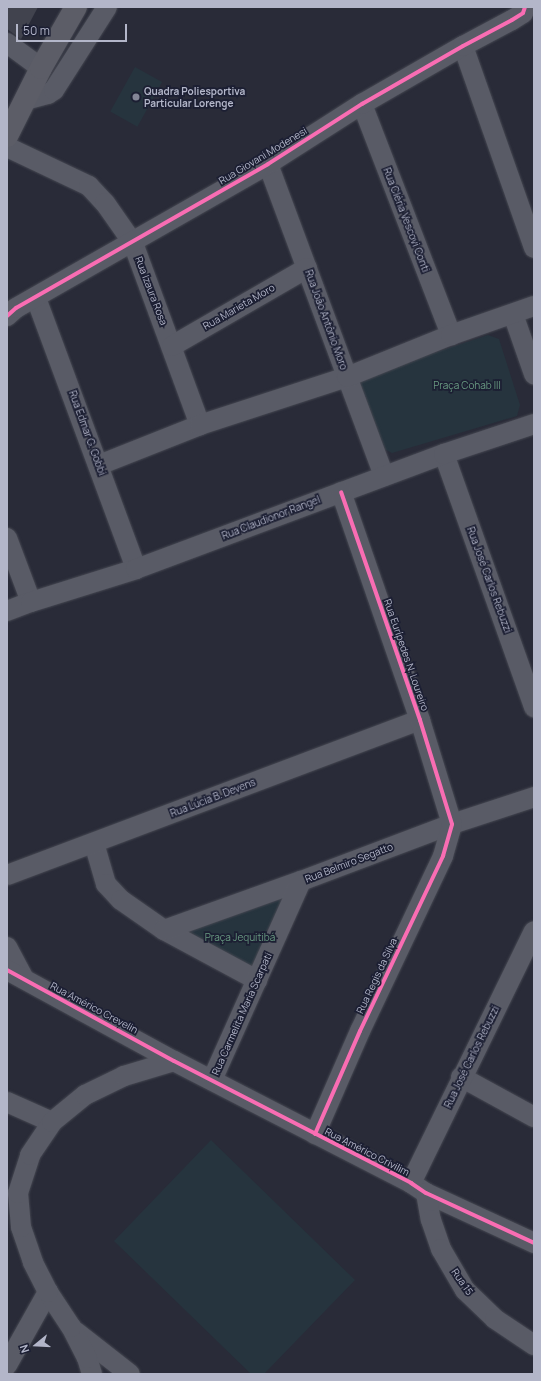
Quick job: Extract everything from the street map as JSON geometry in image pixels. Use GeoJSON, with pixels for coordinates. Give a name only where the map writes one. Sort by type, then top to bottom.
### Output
{"type":"FeatureCollection","features":[{"type":"Feature","properties":{"kind":"main road"},"geometry":{"type":"LineString","coordinates":[[7,136],[41,68],[76,7]]}},
{"type":"Feature","properties":{"kind":"street"},"geometry":{"type":"LineString","coordinates":[[25,100],[48,94],[54,90],[107,7]]}},
{"type":"Feature","properties":{"kind":"street","name":"Rua Giovani Modenesi"},"geometry":{"type":"LineString","coordinates":[[7,316],[16,308],[133,243],[268,164],[362,104],[463,46],[512,20],[523,13],[525,7]]}},
{"type":"Feature","properties":{"kind":"street"},"geometry":{"type":"LineString","coordinates":[[7,43],[41,68]]}},
{"type":"Feature","properties":{"kind":"street"},"geometry":{"type":"LineString","coordinates":[[463,46],[534,248]]}},
{"type":"Feature","properties":{"kind":"street","name":"Rua Cléria Vescovi Conti"},"geometry":{"type":"LineString","coordinates":[[362,104],[451,335]]}},
{"type":"Feature","properties":{"kind":"street","name":"Rua Izaura Rosa"},"geometry":{"type":"LineString","coordinates":[[7,147],[89,186],[105,203],[133,243],[200,425]]}},
{"type":"Feature","properties":{"kind":"street","name":"Rua João Antônio Moro"},"geometry":{"type":"LineString","coordinates":[[268,164],[384,476]]}},
{"type":"Feature","properties":{"kind":"street","name":"Rua Marieta Moro"},"geometry":{"type":"LineString","coordinates":[[172,346],[307,268]]}},
{"type":"Feature","properties":{"kind":"street","name":"Rua Edmar G. Gobbi"},"geometry":{"type":"LineString","coordinates":[[36,298],[99,465],[136,569]]}},
{"type":"Feature","properties":{"kind":"street"},"geometry":{"type":"LineString","coordinates":[[99,465],[200,425],[347,378],[451,335],[534,306]]}},
{"type":"Feature","properties":{"kind":"street"},"geometry":{"type":"LineString","coordinates":[[513,314],[534,374]]}},
{"type":"Feature","properties":{"kind":"street","name":"Rua Claudionor Rangel"},"geometry":{"type":"LineString","coordinates":[[7,611],[136,569],[444,454],[534,424]]}},
{"type":"Feature","properties":{"kind":"street","name":"Rua José Carlos Rebuzzi"},"geometry":{"type":"LineString","coordinates":[[444,454],[530,680],[534,707]]}},
{"type":"Feature","properties":{"kind":"street","name":"Rua Eurípedes N. Loureiro"},"geometry":{"type":"LineString","coordinates":[[341,492],[420,720],[452,824]]}},
{"type":"Feature","properties":{"kind":"street"},"geometry":{"type":"LineString","coordinates":[[7,538],[31,602]]}},
{"type":"Feature","properties":{"kind":"street","name":"Rua Lúcia B. Devens"},"geometry":{"type":"LineString","coordinates":[[7,875],[420,720]]}},
{"type":"Feature","properties":{"kind":"street","name":"Rua Belmiro Segatto"},"geometry":{"type":"LineString","coordinates":[[164,930],[301,881],[452,824],[534,797]]}},
{"type":"Feature","properties":{"kind":"street","name":"Rua Regis da Silva"},"geometry":{"type":"LineString","coordinates":[[314,1134],[360,1031],[443,856],[452,824]]}},
{"type":"Feature","properties":{"kind":"street"},"geometry":{"type":"LineString","coordinates":[[94,843],[106,884],[121,900],[164,930],[257,980]]}},
{"type":"Feature","properties":{"kind":"street","name":"Rua Carmelita Maria Scarpati"},"geometry":{"type":"LineString","coordinates":[[212,1080],[301,881]]}},
{"type":"Feature","properties":{"kind":"street","name":"Rua José Carlos Rebuzzi"},"geometry":{"type":"LineString","coordinates":[[418,1188],[461,1077],[534,931]]}},
{"type":"Feature","properties":{"kind":"street"},"geometry":{"type":"LineString","coordinates":[[7,947],[15,974]]}},
{"type":"Feature","properties":{"kind":"street","name":"Rua Américo Crevelin"},"geometry":{"type":"LineString","coordinates":[[15,974],[174,1060]]}},
{"type":"Feature","properties":{"kind":"street"},"geometry":{"type":"LineString","coordinates":[[92,1374],[71,1327],[48,1292],[14,1224],[18,1193],[30,1155],[52,1122],[85,1095],[124,1076],[174,1060]]}},
{"type":"Feature","properties":{"kind":"street","name":"Rua Américo Crivilim"},"geometry":{"type":"LineString","coordinates":[[174,1060],[418,1188],[534,1243]]}},
{"type":"Feature","properties":{"kind":"street"},"geometry":{"type":"LineString","coordinates":[[461,1077],[534,1117]]}},
{"type":"Feature","properties":{"kind":"street"},"geometry":{"type":"LineString","coordinates":[[7,1102],[52,1122]]}},
{"type":"Feature","properties":{"kind":"street","name":"Rua 15"},"geometry":{"type":"LineString","coordinates":[[418,1188],[442,1249],[465,1290],[495,1318],[534,1345]]}},
{"type":"Feature","properties":{"kind":"street"},"geometry":{"type":"LineString","coordinates":[[7,1365],[48,1292]]}},
{"type":"Feature","properties":{"kind":"street"},"geometry":{"type":"LineString","coordinates":[[71,1327],[130,1374]]}},
{"type":"Feature","properties":{"kind":"green space","name":"Quadra Poliesportiva Particular Lorenge"},"geometry":{"type":"Polygon","coordinates":[[[135,67],[162,82],[137,127],[110,112],[135,67]]]}},
{"type":"Feature","properties":{"kind":"green space","name":"Praça Cohab III"},"geometry":{"type":"Polygon","coordinates":[[[488,335],[499,339],[520,405],[517,416],[392,453],[378,446],[355,384],[370,374],[488,335]]]}},
{"type":"Feature","properties":{"kind":"green space","name":"Praça Jequitibá"},"geometry":{"type":"Polygon","coordinates":[[[282,898],[252,974],[180,932],[282,898]]]}},
{"type":"Feature","properties":{"kind":"green space"},"geometry":{"type":"Polygon","coordinates":[[[211,1140],[355,1280],[264,1374],[251,1374],[114,1241],[211,1140]]]}},
{"type":"Feature","properties":{"kind":"building"},"geometry":{"type":"Polygon","coordinates":[[[7,7],[38,7],[21,39],[7,29],[7,7]]]}},
{"type":"Feature","properties":{"kind":"cycle path"},"geometry":{"type":"LineString","coordinates":[[7,316],[16,308],[268,164],[362,104],[463,46],[512,20],[523,13],[525,7]]}},
{"type":"Feature","properties":{"kind":"cycle path"},"geometry":{"type":"LineString","coordinates":[[315,1134],[360,1031],[443,856],[452,824],[420,720],[341,492]]}},
{"type":"Feature","properties":{"kind":"cycle path"},"geometry":{"type":"LineString","coordinates":[[7,970],[174,1061],[411,1183],[426,1193],[534,1243]]}},
{"type":"Feature","properties":{"kind":"place","name":"Quadra Poliesportiva Particular Lorenge"},"geometry":{"type":"Point","coordinates":[136,97]}}]}
